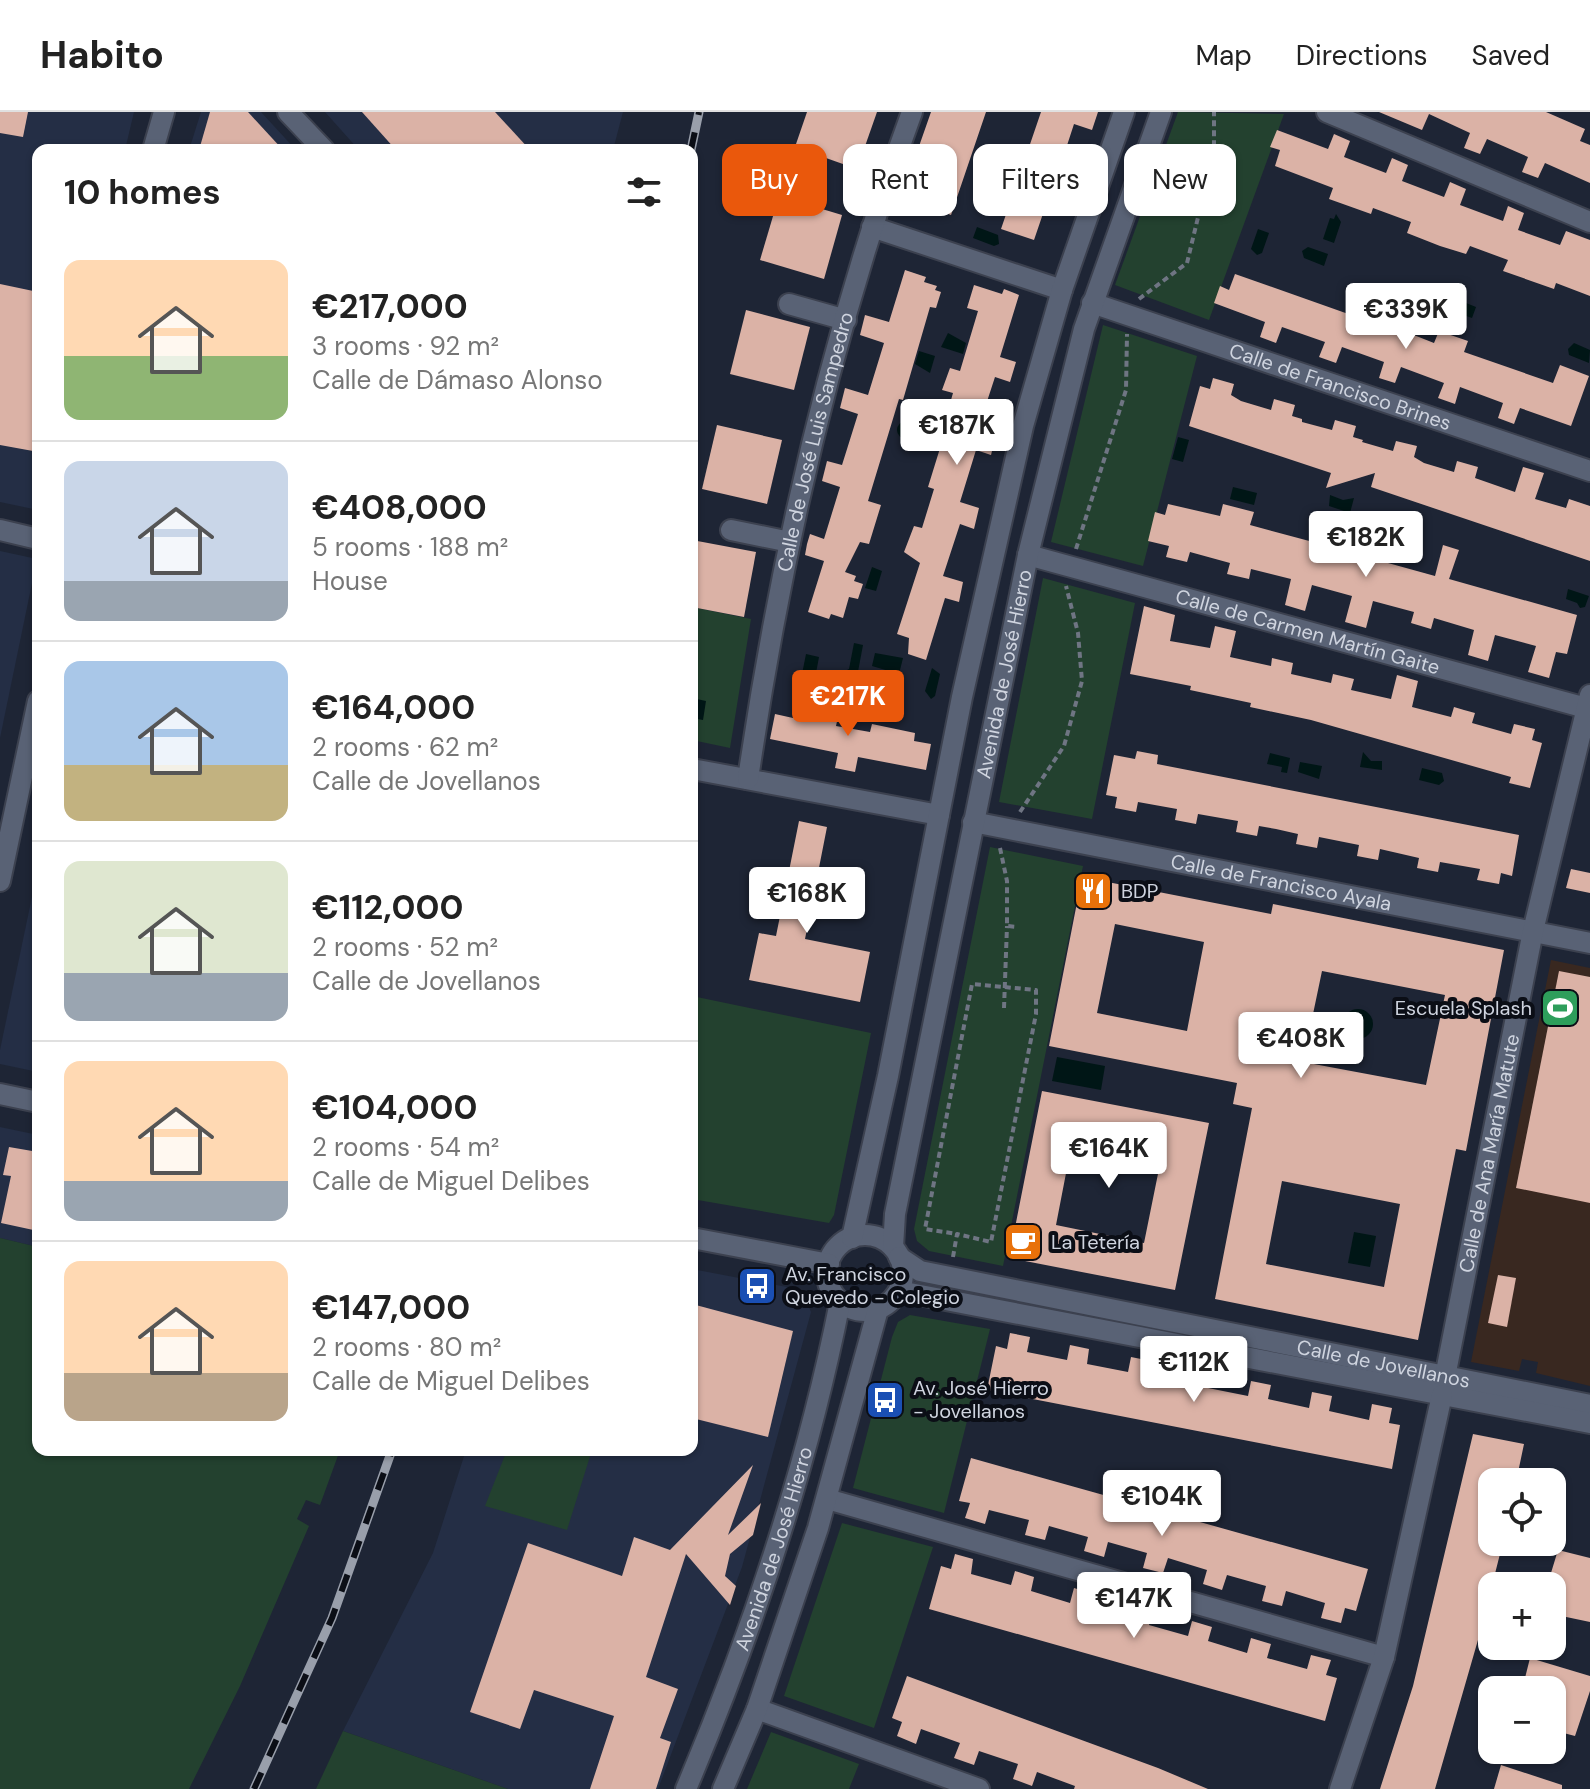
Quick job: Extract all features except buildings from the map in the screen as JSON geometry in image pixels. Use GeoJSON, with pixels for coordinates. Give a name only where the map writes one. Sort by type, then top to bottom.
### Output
{"type":"FeatureCollection","features":[{"type":"Feature","properties":{"kind":"street"},"geometry":{"type":"LineString","coordinates":[[155,144],[164,112]]}},
{"type":"Feature","properties":{"kind":"street"},"geometry":{"type":"LineString","coordinates":[[288,112],[318,144]]}},
{"type":"Feature","properties":{"kind":"street","name":"Calle de José Luis Sampedro"},"geometry":{"type":"LineString","coordinates":[[748,779],[777,595],[790,542],[872,227],[912,112]]}},
{"type":"Feature","properties":{"kind":"street","name":"Avenida de José Hierro"},"geometry":{"type":"LineString","coordinates":[[852,1238],[994,545],[1023,426],[1062,290],[1124,112]]}},
{"type":"Feature","properties":{"kind":"street","name":"Avenida de José Hierro"},"geometry":{"type":"LineString","coordinates":[[896,1252],[895,1214],[1028,555],[1092,303],[1161,112]]}},
{"type":"Feature","properties":{"kind":"street"},"geometry":{"type":"LineString","coordinates":[[1327,112],[1590,222]]}},
{"type":"Feature","properties":{"kind":"street"},"geometry":{"type":"LineString","coordinates":[[872,227],[1062,290]]}},
{"type":"Feature","properties":{"kind":"street","name":"Calle de Francisco Brines"},"geometry":{"type":"LineString","coordinates":[[1092,303],[1590,471]]}},
{"type":"Feature","properties":{"kind":"street"},"geometry":{"type":"LineString","coordinates":[[789,304],[846,320]]}},
{"type":"Feature","properties":{"kind":"street"},"geometry":{"type":"LineString","coordinates":[[0,530],[32,538]]}},
{"type":"Feature","properties":{"kind":"street"},"geometry":{"type":"LineString","coordinates":[[731,530],[790,542]]}},
{"type":"Feature","properties":{"kind":"street","name":"Calle de Carmen Martín Gaite"},"geometry":{"type":"LineString","coordinates":[[1028,555],[1588,702]]}},
{"type":"Feature","properties":{"kind":"street","name":"Calle de Ana María Matute"},"geometry":{"type":"LineString","coordinates":[[1340,1789],[1384,1657],[1444,1386],[1533,931],[1588,702]]}},
{"type":"Feature","properties":{"kind":"street"},"geometry":{"type":"LineString","coordinates":[[0,881],[32,729]]}},
{"type":"Feature","properties":{"kind":"street"},"geometry":{"type":"LineString","coordinates":[[698,770],[939,815]]}},
{"type":"Feature","properties":{"kind":"street","name":"Calle de Francisco Ayala"},"geometry":{"type":"LineString","coordinates":[[973,822],[1590,943]]}},
{"type":"Feature","properties":{"kind":"street"},"geometry":{"type":"LineString","coordinates":[[0,1094],[32,1101]]}},
{"type":"Feature","properties":{"kind":"street"},"geometry":{"type":"LineString","coordinates":[[875,1237],[896,1252],[903,1280],[899,1291],[878,1309],[857,1310],[840,1302],[829,1281],[829,1264],[834,1252],[852,1238],[875,1237]]}},
{"type":"Feature","properties":{"kind":"street"},"geometry":{"type":"LineString","coordinates":[[698,1239],[829,1264]]}},
{"type":"Feature","properties":{"kind":"street","name":"Calle de Jovellanos"},"geometry":{"type":"LineString","coordinates":[[896,1252],[920,1271],[1444,1386],[1590,1423]]}},
{"type":"Feature","properties":{"kind":"street","name":"Calle de Jovellanos"},"geometry":{"type":"LineString","coordinates":[[899,1291],[1444,1386],[1590,1405]]}},
{"type":"Feature","properties":{"kind":"street","name":"Avenida de José Hierro"},"geometry":{"type":"LineString","coordinates":[[686,1789],[726,1692],[781,1527],[840,1302]]}},
{"type":"Feature","properties":{"kind":"street","name":"Avenida de José Hierro"},"geometry":{"type":"LineString","coordinates":[[723,1789],[757,1709],[827,1499],[878,1309]]}},
{"type":"Feature","properties":{"kind":"street"},"geometry":{"type":"LineString","coordinates":[[827,1499],[1384,1657]]}},
{"type":"Feature","properties":{"kind":"street"},"geometry":{"type":"LineString","coordinates":[[757,1709],[979,1789]]}},
{"type":"Feature","properties":{"kind":"path"},"geometry":{"type":"LineString","coordinates":[[1138,301],[1187,263],[1214,151],[1214,112]]}},
{"type":"Feature","properties":{"kind":"path"},"geometry":{"type":"LineString","coordinates":[[1075,551],[1126,390],[1126,328]]}},
{"type":"Feature","properties":{"kind":"path"},"geometry":{"type":"LineString","coordinates":[[1023,806],[1064,746],[1082,681],[1078,633],[1065,585]]}},
{"type":"Feature","properties":{"kind":"path"},"geometry":{"type":"LineString","coordinates":[[993,844],[1000,845],[1007,881],[1004,1008]]}},
{"type":"Feature","properties":{"kind":"path"},"geometry":{"type":"LineString","coordinates":[[1007,926],[1018,927]]}},
{"type":"Feature","properties":{"kind":"path"},"geometry":{"type":"LineString","coordinates":[[972,984],[1004,985],[1036,990],[1036,1014],[991,1242],[925,1229],[972,984]]}},
{"type":"Feature","properties":{"kind":"path"},"geometry":{"type":"LineString","coordinates":[[952,1259],[957,1234]]}},
{"type":"Feature","properties":{"kind":"shaded area"},"geometry":{"type":"Polygon","coordinates":[[[0,112],[134,112],[126,144],[32,144],[32,509],[0,502],[0,112]]]}},
{"type":"Feature","properties":{"kind":"shaded area"},"geometry":{"type":"Polygon","coordinates":[[[201,112],[261,112],[290,144],[191,144],[201,112]]]}},
{"type":"Feature","properties":{"kind":"shaded area"},"geometry":{"type":"Polygon","coordinates":[[[325,112],[623,112],[615,144],[354,144],[325,112]]]}},
{"type":"Feature","properties":{"kind":"shaded area"},"geometry":{"type":"Polygon","coordinates":[[[1336,214],[1341,222],[1334,243],[1323,239],[1330,218],[1334,219],[1336,214]]]}},
{"type":"Feature","properties":{"kind":"shaded area"},"geometry":{"type":"Polygon","coordinates":[[[977,227],[998,235],[999,244],[994,246],[973,238],[977,227]]]}},
{"type":"Feature","properties":{"kind":"shaded area"},"geometry":{"type":"Polygon","coordinates":[[[1258,229],[1269,233],[1262,253],[1257,255],[1251,249],[1258,229]]]}},
{"type":"Feature","properties":{"kind":"shaded area"},"geometry":{"type":"Polygon","coordinates":[[[1308,247],[1328,254],[1324,266],[1304,258],[1302,251],[1308,247]]]}},
{"type":"Feature","properties":{"kind":"shaded area"},"geometry":{"type":"Polygon","coordinates":[[[1456,299],[1476,307],[1472,318],[1452,311],[1450,305],[1456,299]]]}},
{"type":"Feature","properties":{"kind":"shaded area"},"geometry":{"type":"Polygon","coordinates":[[[948,333],[966,343],[963,354],[941,347],[948,333]]]}},
{"type":"Feature","properties":{"kind":"shaded area"},"geometry":{"type":"Polygon","coordinates":[[[1574,343],[1590,350],[1589,363],[1569,355],[1568,349],[1574,343]]]}},
{"type":"Feature","properties":{"kind":"shaded area"},"geometry":{"type":"Polygon","coordinates":[[[919,351],[935,356],[930,373],[915,364],[919,351]]]}},
{"type":"Feature","properties":{"kind":"shaded area"},"geometry":{"type":"Polygon","coordinates":[[[906,421],[915,430],[906,439],[897,430],[906,421]]]}},
{"type":"Feature","properties":{"kind":"shaded area"},"geometry":{"type":"Polygon","coordinates":[[[1178,437],[1189,440],[1183,462],[1172,459],[1178,437]]]}},
{"type":"Feature","properties":{"kind":"shaded area"},"geometry":{"type":"Polygon","coordinates":[[[1233,487],[1257,493],[1254,505],[1230,499],[1233,487]]]}},
{"type":"Feature","properties":{"kind":"shaded area"},"geometry":{"type":"Polygon","coordinates":[[[1330,495],[1343,500],[1354,498],[1350,513],[1329,506],[1330,495]]]}},
{"type":"Feature","properties":{"kind":"shaded area"},"geometry":{"type":"Polygon","coordinates":[[[1339,518],[1350,521],[1341,544],[1333,542],[1339,518]]]}},
{"type":"Feature","properties":{"kind":"shaded area"},"geometry":{"type":"Polygon","coordinates":[[[0,551],[32,558],[32,583],[0,738],[0,551]]]}},
{"type":"Feature","properties":{"kind":"shaded area"},"geometry":{"type":"Polygon","coordinates":[[[872,567],[882,571],[876,591],[865,588],[872,567]]]}},
{"type":"Feature","properties":{"kind":"shaded area"},"geometry":{"type":"Polygon","coordinates":[[[1568,589],[1589,596],[1585,607],[1580,608],[1577,603],[1566,599],[1568,589]]]}},
{"type":"Feature","properties":{"kind":"shaded area"},"geometry":{"type":"Polygon","coordinates":[[[854,643],[863,645],[857,677],[843,672],[849,669],[854,643]]]}},
{"type":"Feature","properties":{"kind":"shaded area"},"geometry":{"type":"Polygon","coordinates":[[[875,653],[903,658],[899,674],[872,666],[875,653]]]}},
{"type":"Feature","properties":{"kind":"shaded area"},"geometry":{"type":"Polygon","coordinates":[[[806,654],[819,657],[814,684],[795,680],[802,674],[806,654]]]}},
{"type":"Feature","properties":{"kind":"shaded area"},"geometry":{"type":"Polygon","coordinates":[[[932,668],[940,674],[935,696],[931,699],[925,691],[932,668]]]}},
{"type":"Feature","properties":{"kind":"shaded area"},"geometry":{"type":"Polygon","coordinates":[[[698,699],[706,701],[703,720],[698,719],[698,699]]]}},
{"type":"Feature","properties":{"kind":"shaded area"},"geometry":{"type":"Polygon","coordinates":[[[1363,752],[1371,761],[1382,761],[1382,770],[1360,767],[1363,752]]]}},
{"type":"Feature","properties":{"kind":"shaded area"},"geometry":{"type":"Polygon","coordinates":[[[1270,753],[1290,758],[1287,773],[1281,772],[1282,767],[1267,764],[1270,753]]]}},
{"type":"Feature","properties":{"kind":"shaded area"},"geometry":{"type":"Polygon","coordinates":[[[1300,762],[1322,766],[1319,779],[1298,772],[1300,762]]]}},
{"type":"Feature","properties":{"kind":"shaded area"},"geometry":{"type":"Polygon","coordinates":[[[1422,768],[1442,773],[1444,781],[1439,785],[1419,780],[1422,768]]]}},
{"type":"Feature","properties":{"kind":"shaded area"},"geometry":{"type":"Polygon","coordinates":[[[32,897],[32,1071],[0,1064],[0,1050],[32,897]]]}},
{"type":"Feature","properties":{"kind":"shaded area"},"geometry":{"type":"Polygon","coordinates":[[[1551,960],[1590,968],[1590,1386],[1536,1373],[1538,1362],[1522,1359],[1519,1371],[1471,1362],[1551,960]]]}},
{"type":"Feature","properties":{"kind":"shaded area"},"geometry":{"type":"Polygon","coordinates":[[[1358,1009],[1364,1010],[1372,1018],[1372,1030],[1364,1038],[1358,1039],[1352,1038],[1344,1030],[1343,1024],[1344,1018],[1352,1010],[1358,1009]]]}},
{"type":"Feature","properties":{"kind":"shaded area"},"geometry":{"type":"Polygon","coordinates":[[[1057,1057],[1105,1066],[1101,1090],[1052,1081],[1057,1057]]]}},
{"type":"Feature","properties":{"kind":"shaded area"},"geometry":{"type":"Polygon","coordinates":[[[0,1127],[32,1134],[32,1246],[0,1238],[0,1127]]]}},
{"type":"Feature","properties":{"kind":"shaded area"},"geometry":{"type":"Polygon","coordinates":[[[1354,1232],[1376,1236],[1370,1267],[1348,1263],[1354,1232]]]}},
{"type":"Feature","properties":{"kind":"shaded area"},"geometry":{"type":"Polygon","coordinates":[[[698,1270],[792,1288],[803,1294],[811,1312],[742,1567],[658,1789],[508,1789],[343,1731],[433,1553],[464,1456],[698,1456],[698,1270]]]}},
{"type":"Feature","properties":{"kind":"green space"},"geometry":{"type":"Polygon","coordinates":[[[1178,112],[1284,114],[1209,320],[1115,285],[1140,216],[1236,216],[1236,144],[1166,144],[1178,112]]]}},
{"type":"Feature","properties":{"kind":"green space"},"geometry":{"type":"Polygon","coordinates":[[[1103,325],[1197,356],[1143,566],[1051,542],[1103,325]]]}},
{"type":"Feature","properties":{"kind":"green space"},"geometry":{"type":"Polygon","coordinates":[[[1043,578],[1135,603],[1092,819],[999,802],[1043,578]]]}},
{"type":"Feature","properties":{"kind":"green space"},"geometry":{"type":"Polygon","coordinates":[[[698,608],[751,619],[730,748],[698,741],[698,608]]]}},
{"type":"Feature","properties":{"kind":"green space"},"geometry":{"type":"Polygon","coordinates":[[[990,847],[1083,866],[1003,1266],[929,1251],[917,1241],[914,1229],[990,847]]]}},
{"type":"Feature","properties":{"kind":"green space"},"geometry":{"type":"Polygon","coordinates":[[[698,997],[871,1033],[834,1215],[829,1223],[698,1200],[698,997]]]}},
{"type":"Feature","properties":{"kind":"green space"},"geometry":{"type":"Polygon","coordinates":[[[0,1238],[32,1246],[32,1456],[338,1456],[320,1505],[306,1500],[297,1519],[309,1526],[240,1686],[189,1789],[0,1789],[0,1238]]]}},
{"type":"Feature","properties":{"kind":"green space"},"geometry":{"type":"Polygon","coordinates":[[[910,1315],[990,1329],[944,1513],[853,1488],[892,1337],[898,1322],[910,1315]]]}},
{"type":"Feature","properties":{"kind":"green space"},"geometry":{"type":"Polygon","coordinates":[[[505,1456],[590,1456],[567,1530],[485,1506],[505,1456]]]}},
{"type":"Feature","properties":{"kind":"green space"},"geometry":{"type":"Polygon","coordinates":[[[842,1523],[933,1547],[874,1728],[784,1696],[842,1523]]]}},
{"type":"Feature","properties":{"kind":"green space"},"geometry":{"type":"Polygon","coordinates":[[[343,1731],[508,1789],[316,1789],[343,1731]]]}},
{"type":"Feature","properties":{"kind":"green space"},"geometry":{"type":"Polygon","coordinates":[[[771,1732],[859,1764],[849,1789],[747,1789],[771,1732]]]}},
{"type":"Feature","properties":{"kind":"railway"},"geometry":{"type":"LineString","coordinates":[[692,144],[699,112]]}},
{"type":"Feature","properties":{"kind":"railway"},"geometry":{"type":"LineString","coordinates":[[254,1789],[332,1618],[390,1456]]}},
{"type":"Feature","properties":{"kind":"place","name":"BDP"},"geometry":{"type":"Point","coordinates":[1093,891]}},
{"type":"Feature","properties":{"kind":"place","name":"Escuela Splash"},"geometry":{"type":"Point","coordinates":[1560,1008]}},
{"type":"Feature","properties":{"kind":"place","name":"La Tetería"},"geometry":{"type":"Point","coordinates":[1023,1242]}},
{"type":"Feature","properties":{"kind":"place","name":"Av. Francisco Quevedo - Colegio"},"geometry":{"type":"Point","coordinates":[757,1286]}},
{"type":"Feature","properties":{"kind":"place","name":"Av. José Hierro - Jovellanos"},"geometry":{"type":"Point","coordinates":[885,1400]}}]}
